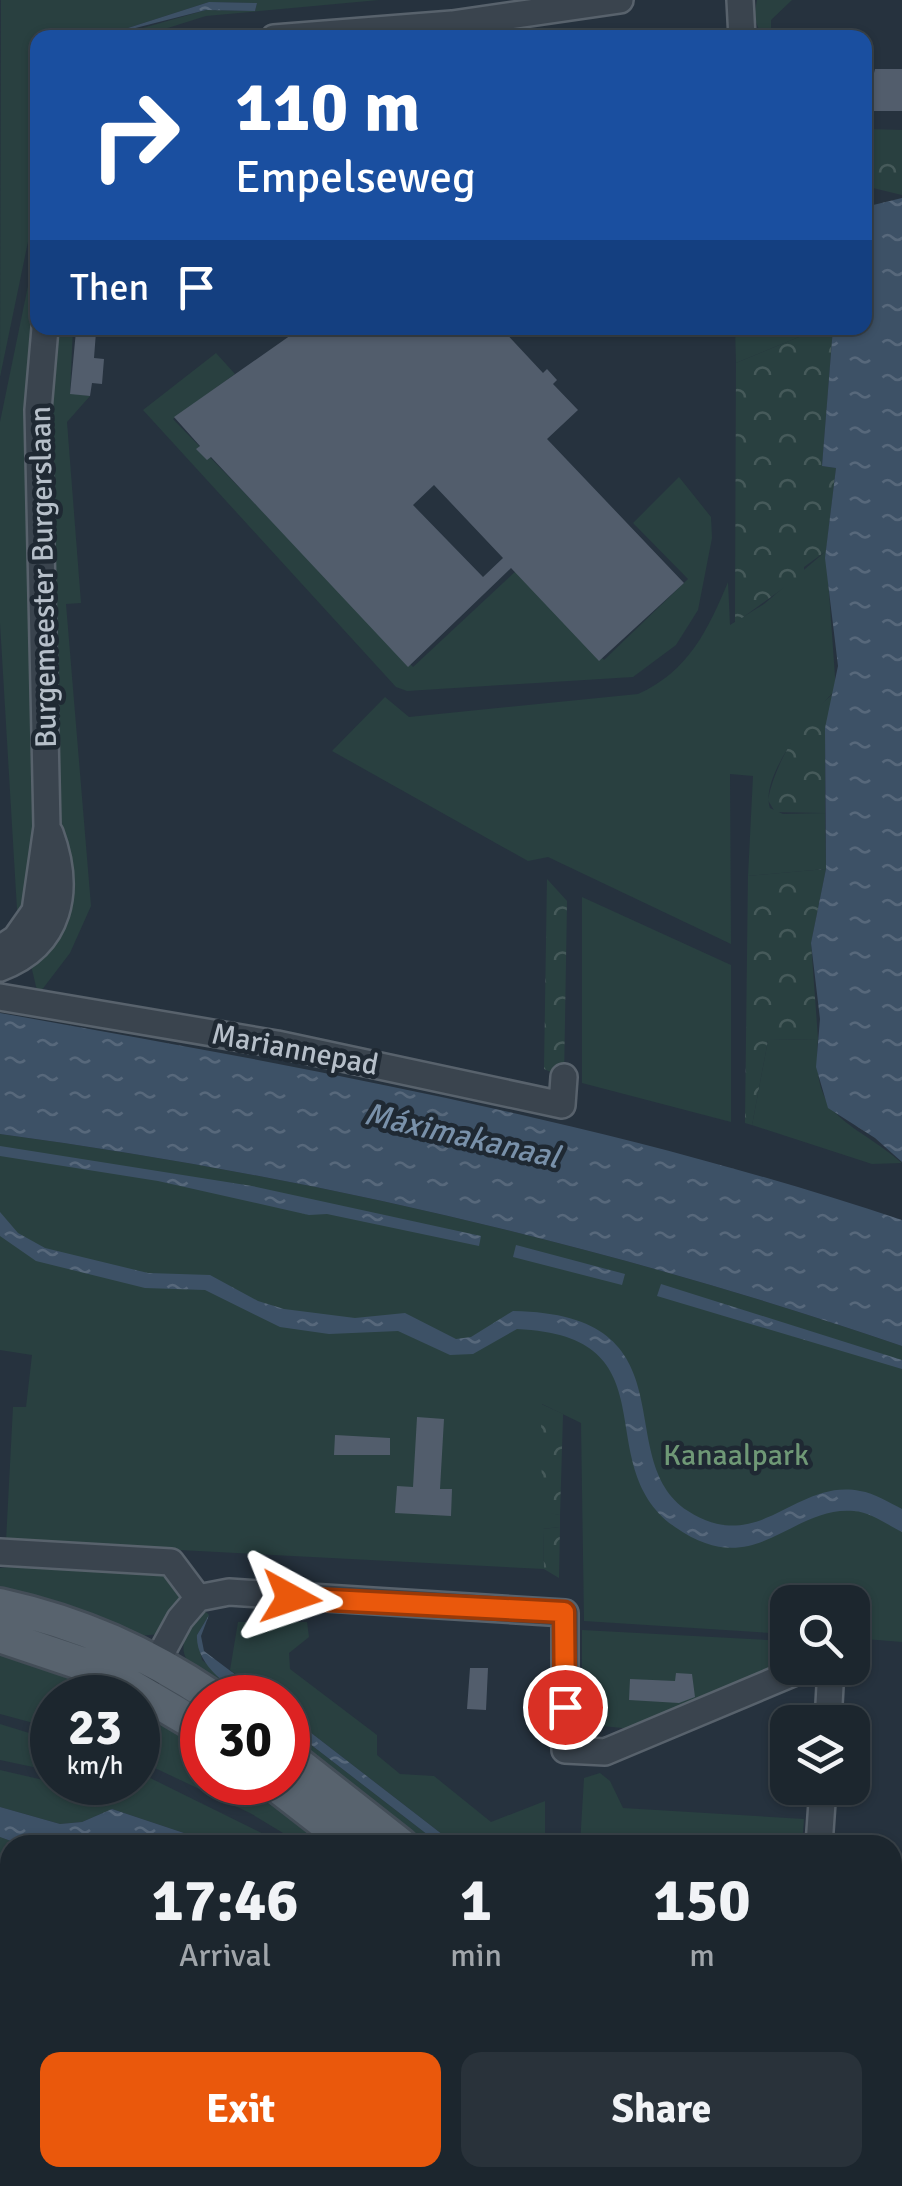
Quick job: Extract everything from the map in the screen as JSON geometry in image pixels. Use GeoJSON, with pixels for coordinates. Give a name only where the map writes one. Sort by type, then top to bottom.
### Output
{"type":"FeatureCollection","features":[{"type":"Feature","properties":{"kind":"main road"},"geometry":{"type":"LineString","coordinates":[[0,1605],[87,1628],[157,1660],[180,1675]]}},
{"type":"Feature","properties":{"kind":"main road"},"geometry":{"type":"LineString","coordinates":[[0,1636],[48,1648],[109,1675]]}},
{"type":"Feature","properties":{"kind":"main road"},"geometry":{"type":"LineString","coordinates":[[310,1773],[388,1835]]}},
{"type":"Feature","properties":{"kind":"main road"},"geometry":{"type":"LineString","coordinates":[[301,1805],[339,1835]]}},
{"type":"Feature","properties":{"kind":"street"},"geometry":{"type":"LineString","coordinates":[[376,30],[452,24],[620,0]]}},
{"type":"Feature","properties":{"kind":"street"},"geometry":{"type":"LineString","coordinates":[[740,0],[742,30]]}},
{"type":"Feature","properties":{"kind":"street","name":"Burgemeester Burgerslaan"},"geometry":{"type":"LineString","coordinates":[[0,949],[16,938],[34,912],[48,827],[38,410],[44,335]]}},
{"type":"Feature","properties":{"kind":"street","name":"Burgemeester Burgerslaan"},"geometry":{"type":"LineString","coordinates":[[0,968],[36,949],[60,908],[59,866],[48,827]]}},
{"type":"Feature","properties":{"kind":"street","name":"Mariannepad"},"geometry":{"type":"LineString","coordinates":[[0,997],[277,1044],[562,1105],[564,1077]]}},
{"type":"Feature","properties":{"kind":"street"},"geometry":{"type":"LineString","coordinates":[[0,1552],[171,1562],[198,1598]]}},
{"type":"Feature","properties":{"kind":"street"},"geometry":{"type":"LineString","coordinates":[[150,1675],[198,1598],[229,1592],[353,1603],[564,1612],[565,1750],[606,1752],[770,1683]]}},
{"type":"Feature","properties":{"kind":"street"},"geometry":{"type":"LineString","coordinates":[[820,1835],[822,1805]]}},
{"type":"Feature","properties":{"kind":"green space"},"geometry":{"type":"Polygon","coordinates":[[[1,0],[379,0],[206,16],[161,30],[136,30],[206,10],[255,11],[257,3],[209,2],[122,30],[30,30],[30,232],[0,377],[1,0]]]}},
{"type":"Feature","properties":{"kind":"green space"},"geometry":{"type":"Polygon","coordinates":[[[757,0],[792,0],[771,20],[771,30],[759,30],[754,17],[757,0]]]}},
{"type":"Feature","properties":{"kind":"green space"},"geometry":{"type":"Polygon","coordinates":[[[872,129],[902,130],[902,195],[872,188],[872,129]]]}},
{"type":"Feature","properties":{"kind":"green space"},"geometry":{"type":"Polygon","coordinates":[[[30,276],[30,335],[37,335],[37,856],[18,926],[0,623],[0,422],[30,276]]]}},
{"type":"Feature","properties":{"kind":"green space"},"geometry":{"type":"Polygon","coordinates":[[[52,335],[73,335],[70,393],[90,396],[67,422],[81,603],[66,604],[91,906],[70,953],[38,995],[30,961],[54,807],[47,407],[52,335]]]}},
{"type":"Feature","properties":{"kind":"green space"},"geometry":{"type":"Polygon","coordinates":[[[735,335],[804,335],[736,363],[735,335]]]}},
{"type":"Feature","properties":{"kind":"green space"},"geometry":{"type":"Polygon","coordinates":[[[804,335],[832,335],[822,466],[836,468],[826,551],[804,567],[804,573],[735,623],[736,363],[804,335]]]}},
{"type":"Feature","properties":{"kind":"green space"},"geometry":{"type":"Polygon","coordinates":[[[216,353],[235,374],[173,419],[413,667],[518,569],[604,660],[688,579],[633,523],[679,477],[711,517],[712,538],[698,610],[676,645],[633,677],[407,691],[396,687],[143,410],[216,353]]]}},
{"type":"Feature","properties":{"kind":"green space"},"geometry":{"type":"Polygon","coordinates":[[[826,551],[836,690],[791,744],[769,794],[770,808],[783,814],[825,813],[826,869],[748,876],[753,776],[730,774],[731,944],[548,857],[528,861],[332,751],[385,697],[409,717],[638,694],[683,662],[713,617],[728,582],[730,625],[764,604],[826,551]]]}},
{"type":"Feature","properties":{"kind":"green space"},"geometry":{"type":"Polygon","coordinates":[[[836,692],[825,728],[825,813],[775,812],[768,800],[784,755],[802,726],[836,692]]]}},
{"type":"Feature","properties":{"kind":"green space"},"geometry":{"type":"Polygon","coordinates":[[[826,869],[811,943],[818,1039],[768,1040],[752,1125],[745,1123],[748,876],[826,869]]]}},
{"type":"Feature","properties":{"kind":"green space"},"geometry":{"type":"Polygon","coordinates":[[[547,879],[567,901],[564,1078],[544,1069],[547,879]]]}},
{"type":"Feature","properties":{"kind":"green space"},"geometry":{"type":"Polygon","coordinates":[[[582,897],[731,965],[731,1122],[582,1083],[582,897]]]}},
{"type":"Feature","properties":{"kind":"green space"},"geometry":{"type":"Polygon","coordinates":[[[818,1039],[817,1066],[828,1102],[850,1126],[902,1163],[872,1164],[752,1125],[768,1040],[818,1039]]]}},
{"type":"Feature","properties":{"kind":"green space","name":"Kanaalpark"},"geometry":{"type":"Polygon","coordinates":[[[0,1134],[229,1170],[456,1218],[681,1276],[792,1310],[902,1346],[902,1642],[870,1639],[870,1585],[770,1585],[770,1633],[584,1621],[581,1423],[542,1404],[542,1511],[560,1515],[560,1527],[543,1529],[544,1569],[6,1541],[13,1407],[26,1407],[32,1355],[0,1350],[0,1134]]]}},
{"type":"Feature","properties":{"kind":"green space"},"geometry":{"type":"Polygon","coordinates":[[[541,1404],[563,1414],[560,1515],[542,1512],[541,1404]]]}},
{"type":"Feature","properties":{"kind":"green space"},"geometry":{"type":"Polygon","coordinates":[[[560,1527],[559,1578],[544,1569],[543,1529],[560,1527]]]}},
{"type":"Feature","properties":{"kind":"green space"},"geometry":{"type":"Polygon","coordinates":[[[58,1562],[160,1569],[182,1589],[180,1609],[161,1634],[138,1636],[101,1618],[0,1588],[0,1568],[58,1562]]]}},
{"type":"Feature","properties":{"kind":"green space"},"geometry":{"type":"Polygon","coordinates":[[[205,1611],[209,1615],[197,1635],[202,1660],[221,1675],[200,1675],[187,1660],[185,1639],[205,1611]]]}},
{"type":"Feature","properties":{"kind":"green space"},"geometry":{"type":"Polygon","coordinates":[[[238,1622],[307,1622],[309,1637],[289,1653],[290,1669],[298,1675],[236,1675],[230,1670],[238,1622]]]}},
{"type":"Feature","properties":{"kind":"green space"},"geometry":{"type":"Polygon","coordinates":[[[582,1630],[770,1640],[770,1670],[642,1730],[582,1724],[582,1630]]]}},
{"type":"Feature","properties":{"kind":"green space"},"geometry":{"type":"Polygon","coordinates":[[[0,1647],[76,1675],[30,1675],[30,1722],[0,1714],[0,1647]]]}},
{"type":"Feature","properties":{"kind":"green space"},"geometry":{"type":"Polygon","coordinates":[[[310,1684],[377,1735],[377,1755],[400,1774],[434,1776],[491,1822],[545,1801],[545,1835],[443,1835],[310,1732],[310,1684]]]}},
{"type":"Feature","properties":{"kind":"green space"},"geometry":{"type":"Polygon","coordinates":[[[160,1714],[180,1728],[180,1780],[160,1770],[160,1714]]]}},
{"type":"Feature","properties":{"kind":"green space"},"geometry":{"type":"Polygon","coordinates":[[[0,1724],[30,1733],[30,1766],[0,1760],[0,1724]]]}},
{"type":"Feature","properties":{"kind":"green space"},"geometry":{"type":"Polygon","coordinates":[[[310,1744],[428,1835],[406,1835],[310,1760],[310,1744]]]}},
{"type":"Feature","properties":{"kind":"green space"},"geometry":{"type":"Polygon","coordinates":[[[0,1770],[30,1777],[30,1805],[160,1805],[160,1783],[180,1793],[180,1805],[205,1805],[266,1835],[190,1835],[112,1809],[82,1822],[60,1824],[0,1807],[0,1770]]]}},
{"type":"Feature","properties":{"kind":"green space"},"geometry":{"type":"Polygon","coordinates":[[[600,1773],[610,1781],[623,1808],[804,1819],[803,1835],[581,1835],[584,1778],[600,1773]]]}},
{"type":"Feature","properties":{"kind":"green space"},"geometry":{"type":"Polygon","coordinates":[[[233,1805],[282,1805],[321,1835],[286,1835],[233,1805]]]}},
{"type":"Feature","properties":{"kind":"water"},"geometry":{"type":"Polygon","coordinates":[[[209,2],[257,3],[255,11],[206,10],[122,30],[209,2]]]}},
{"type":"Feature","properties":{"kind":"water"},"geometry":{"type":"Polygon","coordinates":[[[902,198],[902,1162],[875,1138],[828,1108],[816,1067],[820,1019],[811,943],[826,869],[825,728],[838,666],[825,558],[836,468],[822,466],[832,335],[872,335],[872,205],[902,198]]]}},
{"type":"Feature","properties":{"kind":"water","name":"Máximakanaal"},"geometry":{"type":"Polygon","coordinates":[[[0,1013],[455,1100],[680,1154],[902,1220],[902,1346],[681,1276],[456,1218],[229,1170],[0,1134],[0,1013]]]}},
{"type":"Feature","properties":{"kind":"water"},"geometry":{"type":"Polygon","coordinates":[[[0,1146],[252,1186],[481,1236],[479,1246],[327,1214],[309,1215],[158,1181],[0,1156],[0,1146]]]}},
{"type":"Feature","properties":{"kind":"water"},"geometry":{"type":"Polygon","coordinates":[[[0,1212],[18,1233],[45,1248],[148,1273],[210,1275],[258,1301],[284,1309],[355,1318],[405,1313],[456,1339],[471,1337],[513,1311],[570,1318],[607,1336],[628,1362],[640,1392],[653,1458],[665,1487],[688,1511],[713,1523],[736,1525],[757,1521],[816,1495],[837,1490],[860,1491],[902,1509],[902,1532],[860,1512],[831,1512],[750,1545],[728,1548],[703,1542],[675,1527],[649,1501],[635,1470],[614,1378],[597,1354],[566,1337],[517,1329],[473,1354],[450,1355],[398,1331],[329,1334],[280,1327],[205,1290],[145,1288],[36,1261],[0,1236],[0,1212]]]}},
{"type":"Feature","properties":{"kind":"water"},"geometry":{"type":"Polygon","coordinates":[[[516,1245],[625,1274],[622,1285],[513,1257],[516,1245]]]}},
{"type":"Feature","properties":{"kind":"water"},"geometry":{"type":"Polygon","coordinates":[[[661,1284],[902,1360],[902,1369],[657,1296],[661,1284]]]}},
{"type":"Feature","properties":{"kind":"water"},"geometry":{"type":"Polygon","coordinates":[[[209,1615],[201,1636],[204,1651],[236,1675],[216,1675],[210,1669],[198,1647],[197,1635],[209,1615]]]}},
{"type":"Feature","properties":{"kind":"water"},"geometry":{"type":"Polygon","coordinates":[[[310,1732],[443,1835],[428,1835],[310,1744],[310,1732]]]}},
{"type":"Feature","properties":{"kind":"water"},"geometry":{"type":"Polygon","coordinates":[[[0,1807],[60,1824],[82,1822],[112,1809],[190,1835],[0,1835],[0,1807]]]}},
{"type":"Feature","properties":{"kind":"building"},"geometry":{"type":"Polygon","coordinates":[[[875,69],[902,69],[902,111],[872,111],[875,69]]]}},
{"type":"Feature","properties":{"kind":"building"},"geometry":{"type":"Polygon","coordinates":[[[76,335],[96,335],[94,358],[104,359],[102,384],[92,383],[90,396],[70,394],[76,335]]]}},
{"type":"Feature","properties":{"kind":"building"},"geometry":{"type":"Polygon","coordinates":[[[291,335],[508,335],[543,373],[547,369],[557,380],[553,384],[578,410],[547,439],[684,583],[599,661],[511,568],[408,667],[211,457],[207,460],[196,449],[200,446],[174,417],[291,335]],[[434,485],[413,505],[483,577],[503,558],[434,485]]]}},
{"type":"Feature","properties":{"kind":"building"},"geometry":{"type":"Polygon","coordinates":[[[417,1417],[444,1419],[440,1489],[452,1489],[451,1516],[395,1513],[397,1486],[413,1487],[417,1417]]]}},
{"type":"Feature","properties":{"kind":"building"},"geometry":{"type":"Polygon","coordinates":[[[335,1435],[390,1438],[390,1455],[334,1455],[335,1435]]]}},
{"type":"Feature","properties":{"kind":"building"},"geometry":{"type":"Polygon","coordinates":[[[470,1668],[488,1668],[486,1710],[467,1709],[470,1668]]]}},
{"type":"Feature","properties":{"kind":"building"},"geometry":{"type":"Polygon","coordinates":[[[676,1673],[692,1674],[695,1697],[679,1703],[629,1700],[630,1679],[675,1681],[676,1673]]]}},
{"type":"Feature","properties":{"kind":"route"},"geometry":{"type":"LineString","coordinates":[[291,1598],[564,1612],[565,1707]]}}]}
